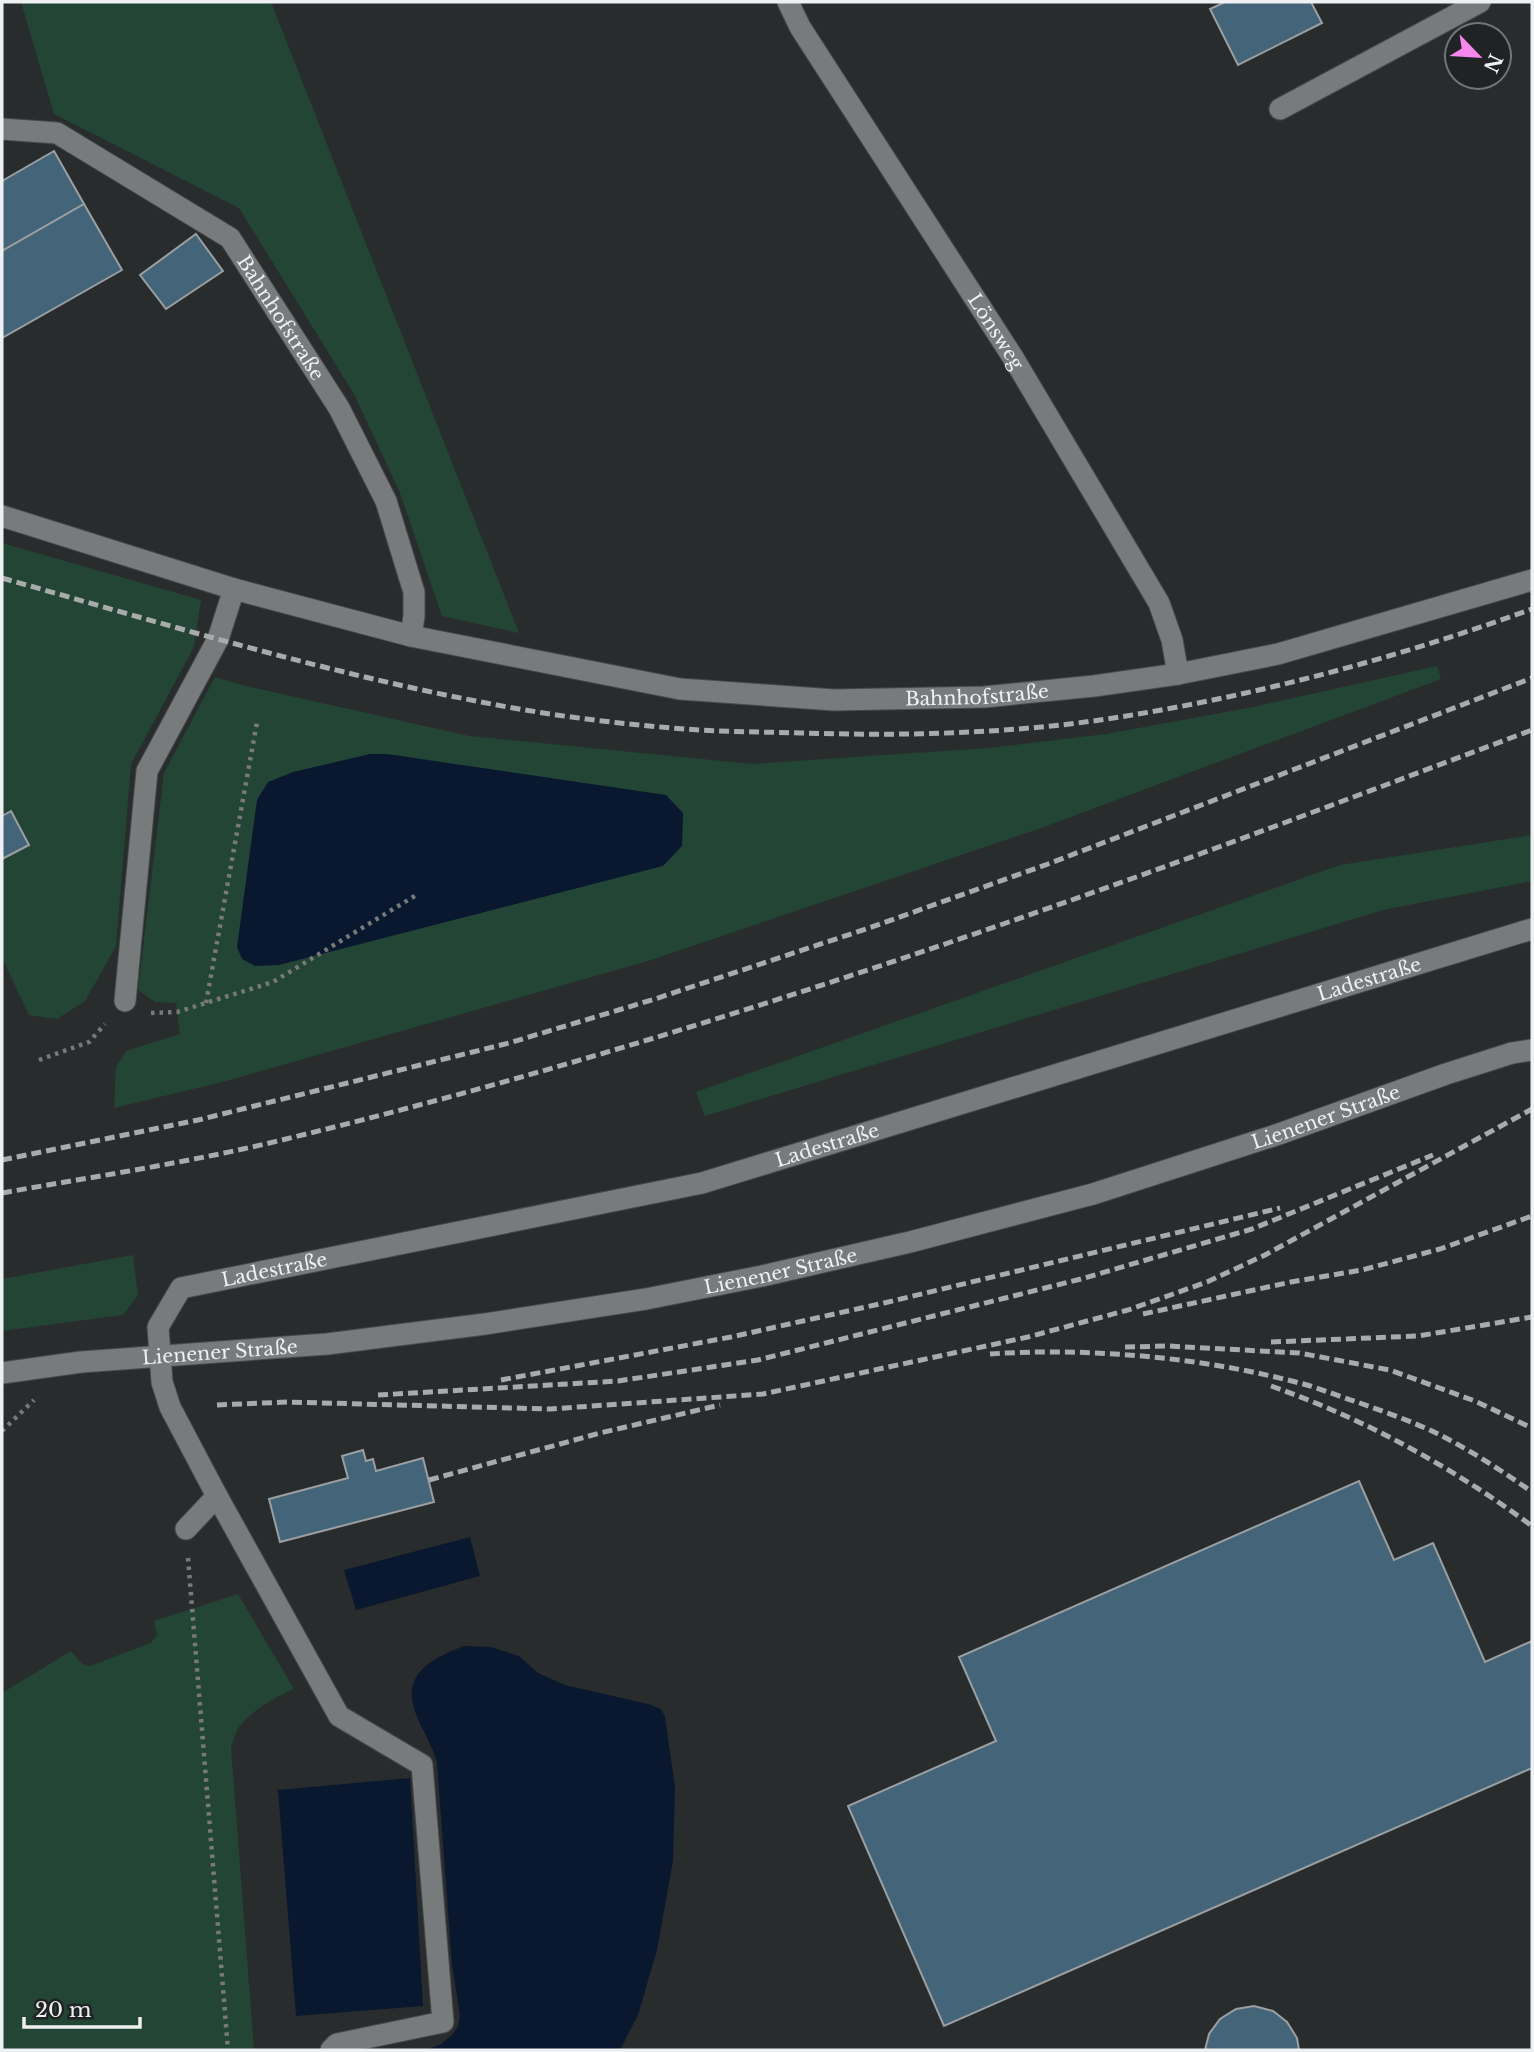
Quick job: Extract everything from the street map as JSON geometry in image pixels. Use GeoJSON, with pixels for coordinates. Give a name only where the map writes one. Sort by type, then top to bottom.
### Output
{"type":"FeatureCollection","features":[{"type":"Feature","properties":{"kind":"street","name":"Lönsweg"},"geometry":{"type":"LineString","coordinates":[[788,2],[800,27],[1014,359],[1158,603],[1172,640],[1178,674]]}},
{"type":"Feature","properties":{"kind":"street"},"geometry":{"type":"LineString","coordinates":[[1280,109],[1480,2]]}},
{"type":"Feature","properties":{"kind":"street","name":"Bahnhofstraße"},"geometry":{"type":"LineString","coordinates":[[2,129],[57,133],[230,238],[339,408],[386,501],[414,592],[411,636]]}},
{"type":"Feature","properties":{"kind":"street","name":"Bahnhofstraße"},"geometry":{"type":"LineString","coordinates":[[2,516],[234,589],[411,636],[680,689],[834,700],[984,697],[1178,674],[1278,654],[1532,580]]}},
{"type":"Feature","properties":{"kind":"street"},"geometry":{"type":"LineString","coordinates":[[125,1002],[148,771],[218,639],[234,589]]}},
{"type":"Feature","properties":{"kind":"street","name":"Ladestraße"},"geometry":{"type":"LineString","coordinates":[[331,2050],[337,2044],[443,2022],[422,1765],[339,1716],[216,1496],[170,1407],[162,1382],[158,1327],[181,1288],[702,1183],[1532,929]]}},
{"type":"Feature","properties":{"kind":"street","name":"Lienener Straße"},"geometry":{"type":"LineString","coordinates":[[2,1373],[80,1362],[327,1344],[485,1324],[762,1276],[910,1242],[1093,1194],[1279,1134],[1446,1074],[1512,1053],[1532,1050]]}},
{"type":"Feature","properties":{"kind":"street"},"geometry":{"type":"LineString","coordinates":[[186,1529],[216,1496]]}},
{"type":"Feature","properties":{"kind":"path"},"geometry":{"type":"LineString","coordinates":[[206,1003],[257,722]]}},
{"type":"Feature","properties":{"kind":"path"},"geometry":{"type":"LineString","coordinates":[[39,1060],[89,1042],[125,1002],[150,1013],[177,1012],[273,982],[418,894]]}},
{"type":"Feature","properties":{"kind":"path"},"geometry":{"type":"LineString","coordinates":[[186,1529],[228,2050]]}},
{"type":"Feature","properties":{"kind":"green space"},"geometry":{"type":"Polygon","coordinates":[[[21,2],[271,2],[519,633],[442,616],[400,493],[354,394],[239,208],[54,114],[21,2]]]}},
{"type":"Feature","properties":{"kind":"green space"},"geometry":{"type":"Polygon","coordinates":[[[2,543],[201,600],[194,647],[131,764],[116,946],[85,1001],[57,1019],[29,1015],[2,958],[2,543]]]}},
{"type":"Feature","properties":{"kind":"green space"},"geometry":{"type":"Polygon","coordinates":[[[1437,666],[1441,679],[1041,828],[648,961],[226,1081],[114,1108],[116,1067],[126,1051],[180,1034],[176,1003],[155,1002],[138,990],[164,773],[215,677],[469,736],[752,764],[988,748],[1106,734],[1253,707],[1437,666]]]}},
{"type":"Feature","properties":{"kind":"green space"},"geometry":{"type":"Polygon","coordinates":[[[1532,835],[1532,881],[1383,910],[705,1116],[696,1092],[1340,865],[1532,835]]]}},
{"type":"Feature","properties":{"kind":"green space"},"geometry":{"type":"Polygon","coordinates":[[[133,1255],[138,1295],[123,1315],[2,1331],[2,1279],[133,1255]]]}},
{"type":"Feature","properties":{"kind":"green space"},"geometry":{"type":"Polygon","coordinates":[[[238,1594],[294,1689],[257,1709],[238,1729],[231,1748],[254,2050],[2,2050],[2,1693],[71,1651],[82,1664],[90,1666],[151,1643],[157,1635],[154,1621],[238,1594]]]}},
{"type":"Feature","properties":{"kind":"water"},"geometry":{"type":"Polygon","coordinates":[[[370,754],[387,754],[666,795],[683,813],[682,846],[663,866],[279,965],[255,966],[242,959],[237,947],[257,800],[268,782],[293,772],[370,754]]]}},
{"type":"Feature","properties":{"kind":"water"},"geometry":{"type":"Polygon","coordinates":[[[470,1537],[480,1576],[356,1610],[344,1570],[470,1537]]]}},
{"type":"Feature","properties":{"kind":"water"},"geometry":{"type":"Polygon","coordinates":[[[464,1646],[491,1647],[519,1656],[538,1673],[565,1685],[648,1704],[661,1709],[665,1716],[675,1788],[673,1861],[657,1950],[638,2015],[620,2050],[424,2050],[440,2045],[452,2035],[458,2026],[460,2015],[452,1965],[437,1763],[417,1717],[412,1702],[412,1690],[415,1680],[429,1663],[464,1646]]]}},
{"type":"Feature","properties":{"kind":"water"},"geometry":{"type":"Polygon","coordinates":[[[410,1778],[423,2006],[296,2016],[278,1790],[410,1778]]]}},
{"type":"Feature","properties":{"kind":"building"},"geometry":{"type":"Polygon","coordinates":[[[1225,2],[1311,2],[1322,23],[1238,65],[1210,9],[1225,2]]]}},
{"type":"Feature","properties":{"kind":"building"},"geometry":{"type":"Polygon","coordinates":[[[54,151],[84,204],[2,251],[2,181],[54,151]]]}},
{"type":"Feature","properties":{"kind":"building"},"geometry":{"type":"Polygon","coordinates":[[[84,204],[122,270],[2,338],[2,251],[84,204]]]}},
{"type":"Feature","properties":{"kind":"building"},"geometry":{"type":"Polygon","coordinates":[[[196,234],[223,271],[166,309],[140,275],[196,234]]]}},
{"type":"Feature","properties":{"kind":"building"},"geometry":{"type":"Polygon","coordinates":[[[11,811],[29,845],[2,859],[2,816],[11,811]]]}},
{"type":"Feature","properties":{"kind":"building"},"geometry":{"type":"Polygon","coordinates":[[[363,1450],[366,1461],[373,1459],[376,1471],[423,1458],[434,1502],[280,1542],[269,1499],[348,1478],[342,1456],[363,1450]]]}},
{"type":"Feature","properties":{"kind":"building"},"geometry":{"type":"Polygon","coordinates":[[[1359,1481],[1394,1560],[1433,1543],[1485,1662],[1532,1641],[1532,1768],[944,2026],[848,1806],[996,1741],[959,1657],[1359,1481]]]}},
{"type":"Feature","properties":{"kind":"building"},"geometry":{"type":"Polygon","coordinates":[[[1254,2006],[1273,2011],[1287,2022],[1297,2038],[1299,2050],[1205,2050],[1209,2034],[1220,2019],[1236,2009],[1254,2006]]]}},
{"type":"Feature","properties":{"kind":"railway"},"geometry":{"type":"LineString","coordinates":[[2,578],[300,661],[420,690],[508,707],[672,728],[839,734],[993,731],[1069,724],[1161,710],[1269,688],[1375,660],[1532,609]]}},
{"type":"Feature","properties":{"kind":"railway"},"geometry":{"type":"LineString","coordinates":[[2,1160],[198,1120],[509,1043],[655,999],[869,928],[1048,864],[1532,678]]}},
{"type":"Feature","properties":{"kind":"railway"},"geometry":{"type":"LineString","coordinates":[[2,1193],[180,1162],[286,1139],[473,1090],[659,1036],[843,978],[1090,894],[1532,730]]}},
{"type":"Feature","properties":{"kind":"railway"},"geometry":{"type":"LineString","coordinates":[[217,1405],[287,1402],[550,1409],[763,1394],[1028,1337],[1128,1310],[1207,1282],[1265,1255],[1532,1109]]}},
{"type":"Feature","properties":{"kind":"railway"},"geometry":{"type":"LineString","coordinates":[[378,1395],[618,1381],[758,1360],[1081,1279],[1252,1229],[1433,1155]]}},
{"type":"Feature","properties":{"kind":"railway"},"geometry":{"type":"LineString","coordinates":[[501,1380],[731,1337],[1280,1208]]}},
{"type":"Feature","properties":{"kind":"railway"},"geometry":{"type":"LineString","coordinates":[[1143,1314],[1291,1282],[1362,1270],[1440,1249],[1532,1216]]}},
{"type":"Feature","properties":{"kind":"railway"},"geometry":{"type":"LineString","coordinates":[[1271,1342],[1418,1336],[1532,1317]]}},
{"type":"Feature","properties":{"kind":"railway"},"geometry":{"type":"LineString","coordinates":[[1125,1347],[1168,1346],[1299,1353],[1390,1370],[1475,1401],[1532,1428]]}},
{"type":"Feature","properties":{"kind":"railway"},"geometry":{"type":"LineString","coordinates":[[990,1354],[1068,1352],[1150,1357],[1230,1368],[1307,1385],[1432,1431],[1484,1460],[1532,1492]]}},
{"type":"Feature","properties":{"kind":"railway"},"geometry":{"type":"LineString","coordinates":[[1271,1386],[1306,1399],[1407,1446],[1471,1484],[1532,1526]]}},
{"type":"Feature","properties":{"kind":"railway"},"geometry":{"type":"LineString","coordinates":[[429,1480],[600,1433],[720,1405]]}}]}
